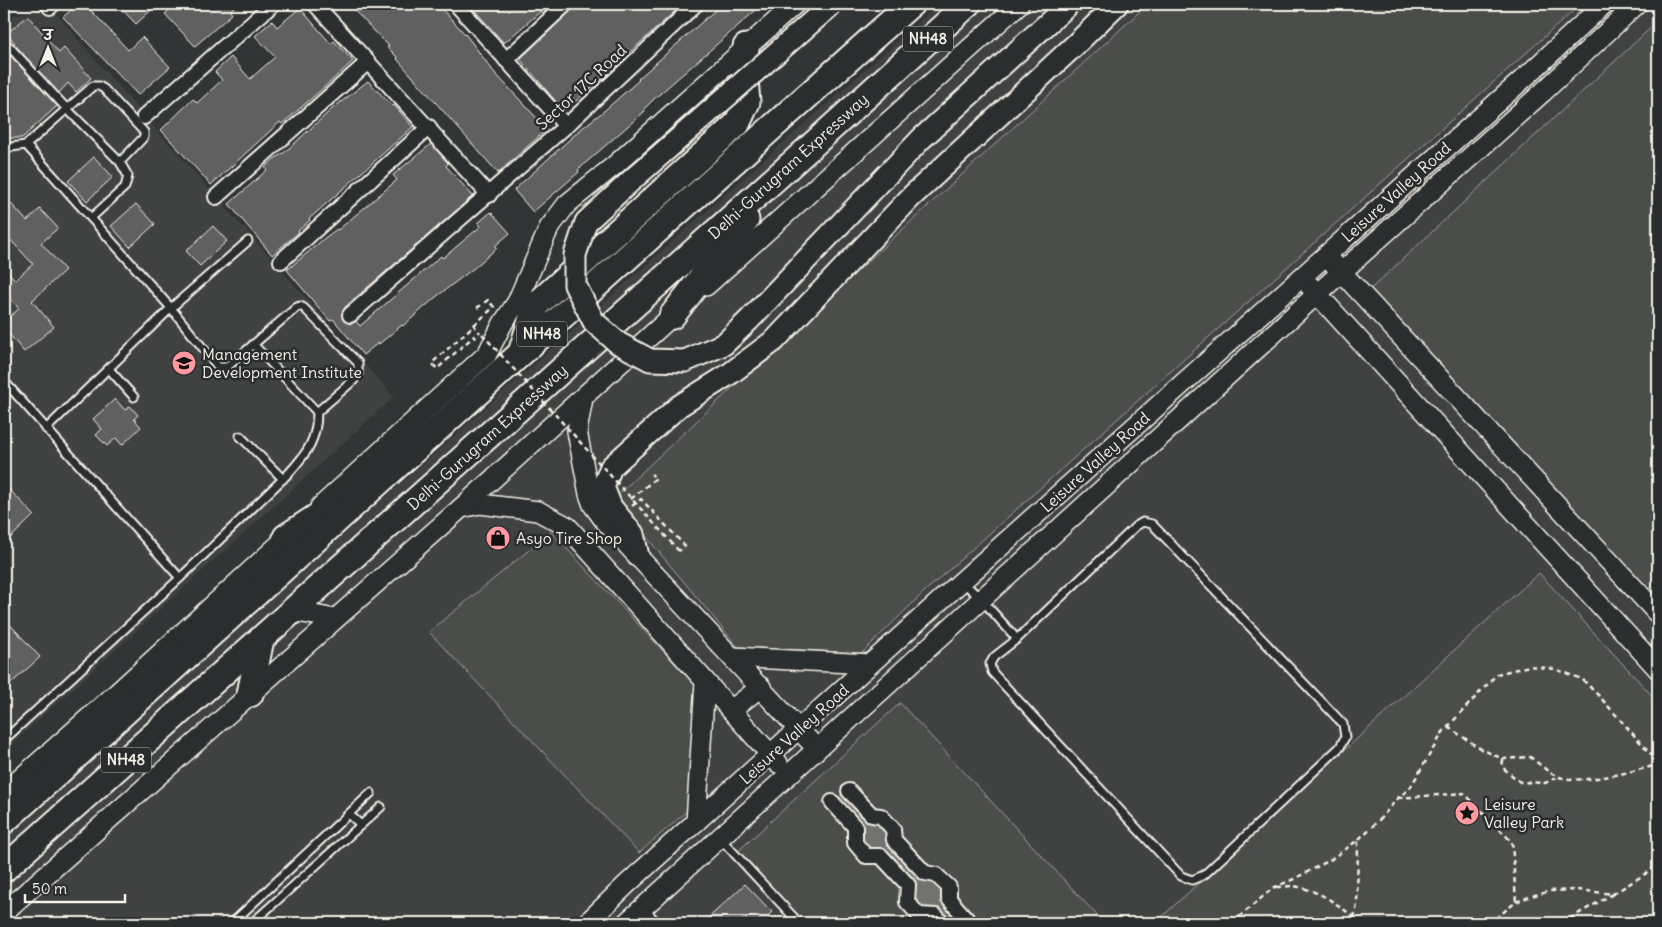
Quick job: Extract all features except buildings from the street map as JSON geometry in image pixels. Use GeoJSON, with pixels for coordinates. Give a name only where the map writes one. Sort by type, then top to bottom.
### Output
{"type":"FeatureCollection","features":[{"type":"Feature","properties":{"kind":"highway","name":"NH48"},"geometry":{"type":"LineString","coordinates":[[4,821],[224,624],[740,154],[910,4]]}},
{"type":"Feature","properties":{"kind":"highway","name":"Delhi-Gurugram Expressway"},"geometry":{"type":"LineString","coordinates":[[4,869],[968,4]]}},
{"type":"Feature","properties":{"kind":"highway"},"geometry":{"type":"LineString","coordinates":[[520,354],[536,304],[737,124],[747,102],[744,68],[746,47]]}},
{"type":"Feature","properties":{"kind":"highway"},"geometry":{"type":"LineString","coordinates":[[672,316],[786,169]]}},
{"type":"Feature","properties":{"kind":"highway"},"geometry":{"type":"LineString","coordinates":[[286,537],[409,455]]}},
{"type":"Feature","properties":{"kind":"highway"},"geometry":{"type":"LineString","coordinates":[[250,694],[255,645]]}},
{"type":"Feature","properties":{"kind":"main road"},"geometry":{"type":"LineString","coordinates":[[832,4],[586,222],[575,255],[575,285],[594,322],[618,343],[650,360],[685,361],[724,344],[921,139],[1069,4]]}},
{"type":"Feature","properties":{"kind":"main road"},"geometry":{"type":"LineString","coordinates":[[638,556],[633,534],[611,508],[603,487],[611,467],[679,406],[731,373],[775,340],[912,196],[1117,4]]}},
{"type":"Feature","properties":{"kind":"street"},"geometry":{"type":"LineString","coordinates":[[144,117],[273,4]]}},
{"type":"Feature","properties":{"kind":"street"},"geometry":{"type":"LineString","coordinates":[[315,4],[489,195]]}},
{"type":"Feature","properties":{"kind":"street"},"geometry":{"type":"LineString","coordinates":[[456,4],[566,126]]}},
{"type":"Feature","properties":{"kind":"street"},"geometry":{"type":"LineString","coordinates":[[506,60],[566,4]]}},
{"type":"Feature","properties":{"kind":"street","name":"Sector 17C Road"},"geometry":{"type":"LineString","coordinates":[[350,314],[489,195],[566,126],[696,4]]}},
{"type":"Feature","properties":{"kind":"street"},"geometry":{"type":"LineString","coordinates":[[4,793],[119,691],[487,354],[503,323],[517,302],[549,228],[567,204],[615,165],[794,4]]}},
{"type":"Feature","properties":{"kind":"street"},"geometry":{"type":"LineString","coordinates":[[4,912],[461,508],[1019,4]]}},
{"type":"Feature","properties":{"kind":"street","name":"Leisure Valley Road"},"geometry":{"type":"LineString","coordinates":[[586,923],[870,664],[1532,71],[1604,4]]}},
{"type":"Feature","properties":{"kind":"street","name":"Leisure Valley Road"},"geometry":{"type":"LineString","coordinates":[[626,923],[646,916],[720,838],[1317,294],[1536,98],[1637,4]]}},
{"type":"Feature","properties":{"kind":"street"},"geometry":{"type":"LineString","coordinates":[[216,197],[368,62]]}},
{"type":"Feature","properties":{"kind":"street"},"geometry":{"type":"LineString","coordinates":[[281,261],[429,127]]}},
{"type":"Feature","properties":{"kind":"street"},"geometry":{"type":"LineString","coordinates":[[1325,255],[1658,614]]}},
{"type":"Feature","properties":{"kind":"street"},"geometry":{"type":"LineString","coordinates":[[1302,276],[1658,669]]}},
{"type":"Feature","properties":{"kind":"street"},"geometry":{"type":"LineString","coordinates":[[583,398],[577,431],[589,494],[593,505],[604,520],[800,728],[817,749]]}},
{"type":"Feature","properties":{"kind":"street"},"geometry":{"type":"LineString","coordinates":[[461,508],[480,504],[538,511],[568,527],[789,775]]}},
{"type":"Feature","properties":{"kind":"street"},"geometry":{"type":"LineString","coordinates":[[293,611],[335,619]]}},
{"type":"Feature","properties":{"kind":"street"},"geometry":{"type":"LineString","coordinates":[[733,657],[870,664]]}},
{"type":"Feature","properties":{"kind":"street"},"geometry":{"type":"LineString","coordinates":[[696,822],[706,682]]}},
{"type":"Feature","properties":{"kind":"street"},"geometry":{"type":"LineString","coordinates":[[731,710],[761,687]]}},
{"type":"Feature","properties":{"kind":"street"},"geometry":{"type":"LineString","coordinates":[[849,791],[872,815],[882,816],[893,829],[894,840],[925,873],[936,875],[949,887],[949,899],[970,923]]}},
{"type":"Feature","properties":{"kind":"street"},"geometry":{"type":"LineString","coordinates":[[832,802],[855,827],[855,843],[866,856],[881,856],[908,885],[907,902],[919,915],[936,916],[942,923]]}},
{"type":"Feature","properties":{"kind":"lane"},"geometry":{"type":"LineString","coordinates":[[4,41],[67,109],[120,162],[128,176],[125,187],[91,218]]}},
{"type":"Feature","properties":{"kind":"lane"},"geometry":{"type":"LineString","coordinates":[[4,148],[26,145],[93,86],[99,86],[144,132],[144,137],[120,162]]}},
{"type":"Feature","properties":{"kind":"lane"},"geometry":{"type":"LineString","coordinates":[[4,740],[180,578],[283,479],[305,455],[314,439],[317,412],[354,380],[358,374],[358,364],[300,306],[227,367],[218,367],[171,308],[26,145]]}},
{"type":"Feature","properties":{"kind":"lane"},"geometry":{"type":"LineString","coordinates":[[46,429],[171,308],[248,241]]}},
{"type":"Feature","properties":{"kind":"lane"},"geometry":{"type":"LineString","coordinates":[[253,344],[317,412]]}},
{"type":"Feature","properties":{"kind":"lane"},"geometry":{"type":"LineString","coordinates":[[109,369],[134,397]]}},
{"type":"Feature","properties":{"kind":"lane"},"geometry":{"type":"LineString","coordinates":[[4,381],[180,578]]}},
{"type":"Feature","properties":{"kind":"lane"},"geometry":{"type":"LineString","coordinates":[[240,436],[283,479]]}},
{"type":"Feature","properties":{"kind":"lane"},"geometry":{"type":"LineString","coordinates":[[1143,522],[1152,524],[1343,724],[1345,737],[1340,747],[1204,875],[1192,880],[1181,876],[992,672],[990,664],[994,657],[1017,639],[1136,526],[1143,522]]}},
{"type":"Feature","properties":{"kind":"lane"},"geometry":{"type":"LineString","coordinates":[[962,582],[982,600],[1017,639]]}},
{"type":"Feature","properties":{"kind":"lane"},"geometry":{"type":"LineString","coordinates":[[232,923],[371,793]]}},
{"type":"Feature","properties":{"kind":"lane"},"geometry":{"type":"LineString","coordinates":[[252,923],[380,807]]}},
{"type":"Feature","properties":{"kind":"lane"},"geometry":{"type":"LineString","coordinates":[[349,814],[361,825]]}},
{"type":"Feature","properties":{"kind":"lane"},"geometry":{"type":"LineString","coordinates":[[720,838],[799,923]]}},
{"type":"Feature","properties":{"kind":"path"},"geometry":{"type":"LineString","coordinates":[[477,308],[488,300],[494,307],[473,324],[432,364],[437,369],[474,336],[477,339]]}},
{"type":"Feature","properties":{"kind":"path"},"geometry":{"type":"LineString","coordinates":[[473,324],[632,499],[638,505],[661,532],[679,551],[685,546],[641,499],[636,503],[632,507]]}},
{"type":"Feature","properties":{"kind":"path"},"geometry":{"type":"LineString","coordinates":[[632,499],[656,478],[651,474]]}},
{"type":"Feature","properties":{"kind":"path"},"geometry":{"type":"LineString","coordinates":[[1232,923],[1273,888],[1330,860],[1358,840],[1410,788],[1428,756],[1448,727],[1497,674],[1529,666],[1555,669],[1582,679],[1658,764],[1619,774],[1584,779],[1558,777],[1545,783],[1520,782],[1502,767],[1503,759]]}},
{"type":"Feature","properties":{"kind":"path"},"geometry":{"type":"LineString","coordinates":[[1448,727],[1481,749],[1503,759],[1530,757],[1558,777]]}},
{"type":"Feature","properties":{"kind":"path"},"geometry":{"type":"LineString","coordinates":[[1398,798],[1464,793],[1512,842],[1516,902]]}},
{"type":"Feature","properties":{"kind":"path"},"geometry":{"type":"LineString","coordinates":[[1354,918],[1357,904],[1358,840]]}},
{"type":"Feature","properties":{"kind":"path"},"geometry":{"type":"LineString","coordinates":[[1562,923],[1658,866]]}},
{"type":"Feature","properties":{"kind":"path"},"geometry":{"type":"LineString","coordinates":[[1273,888],[1293,886],[1318,894],[1340,905],[1360,923]]}},
{"type":"Feature","properties":{"kind":"path"},"geometry":{"type":"LineString","coordinates":[[1490,923],[1516,902],[1551,891],[1578,890],[1613,894]]}},
{"type":"Feature","properties":{"kind":"shaded area"},"geometry":{"type":"Polygon","coordinates":[[[939,4],[1658,4],[1658,923],[4,923],[4,837],[939,4]]]}},
{"type":"Feature","properties":{"kind":"shaded area"},"geometry":{"type":"Polygon","coordinates":[[[1148,4],[1581,4],[923,593],[862,653],[738,647],[614,498],[1148,4]]]}},
{"type":"Feature","properties":{"kind":"shaded area","name":"Management Development Institute"},"geometry":{"type":"Polygon","coordinates":[[[50,7],[145,117],[394,397],[4,751],[4,17],[50,7]]]}},
{"type":"Feature","properties":{"kind":"shaded area"},"geometry":{"type":"Polygon","coordinates":[[[1658,21],[1658,620],[1360,299],[1658,21]]]}},
{"type":"Feature","properties":{"kind":"shaded area"},"geometry":{"type":"Polygon","coordinates":[[[551,532],[698,688],[687,811],[639,853],[429,632],[551,532]]]}},
{"type":"Feature","properties":{"kind":"shaded area","name":"Leisure Valley Park"},"geometry":{"type":"Polygon","coordinates":[[[1539,573],[1658,702],[1658,923],[1155,923],[1539,573]]]}},
{"type":"Feature","properties":{"kind":"shaded area"},"geometry":{"type":"Polygon","coordinates":[[[900,703],[1104,923],[801,923],[736,853],[900,703]]]}},
{"type":"Feature","properties":{"kind":"shaded area"},"geometry":{"type":"Polygon","coordinates":[[[847,790],[894,840],[936,875],[970,923],[942,923],[919,915],[908,885],[881,856],[866,856],[855,827],[834,802],[847,790]]]}},
{"type":"Feature","properties":{"kind":"place","name":"Management Development Institute"},"geometry":{"type":"Point","coordinates":[184,363]}},
{"type":"Feature","properties":{"kind":"place","name":"Asyo Tire Shop"},"geometry":{"type":"Point","coordinates":[498,538]}},
{"type":"Feature","properties":{"kind":"place","name":"Leisure Valley Park"},"geometry":{"type":"Point","coordinates":[1467,813]}}]}
